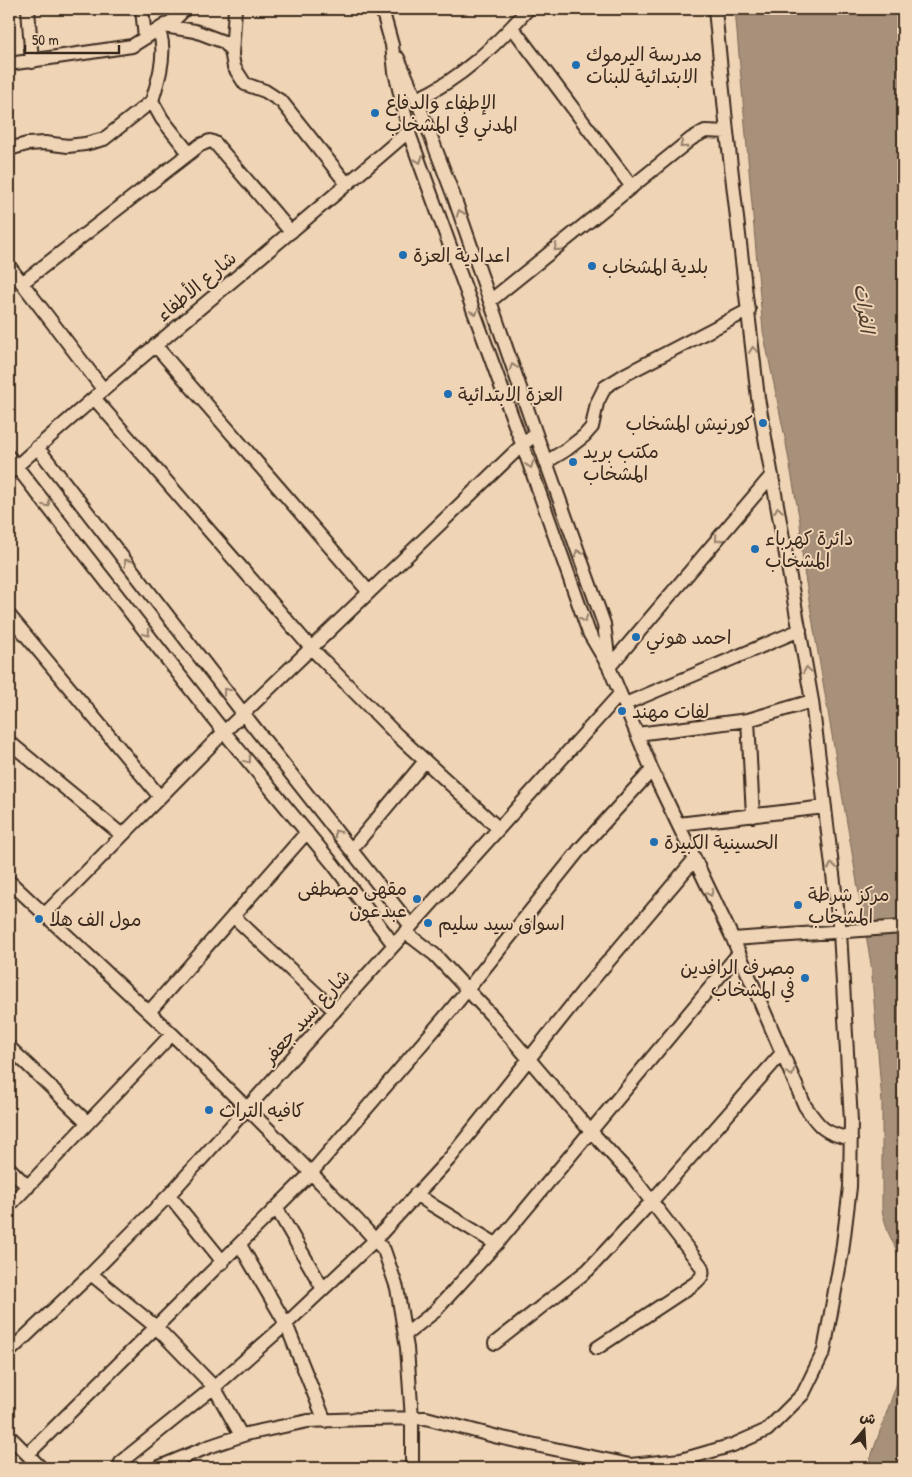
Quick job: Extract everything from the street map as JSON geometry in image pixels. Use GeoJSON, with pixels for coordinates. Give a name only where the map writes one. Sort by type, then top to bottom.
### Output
{"type":"FeatureCollection","features":[{"type":"Feature","properties":{"kind":"street"},"geometry":{"type":"LineString","coordinates":[[28,9],[32,62]]}},
{"type":"Feature","properties":{"kind":"street"},"geometry":{"type":"LineString","coordinates":[[142,9],[145,38]]}},
{"type":"Feature","properties":{"kind":"street"},"geometry":{"type":"LineString","coordinates":[[9,64],[132,46],[175,19],[186,9]]}},
{"type":"Feature","properties":{"kind":"street"},"geometry":{"type":"LineString","coordinates":[[235,9],[232,54],[234,67],[245,84],[264,91],[282,102],[348,184]]}},
{"type":"Feature","properties":{"kind":"street"},"geometry":{"type":"LineString","coordinates":[[382,9],[392,45],[395,72],[409,131],[588,633],[609,667],[652,770],[733,939],[805,1106],[816,1123],[827,1132],[851,1139]]}},
{"type":"Feature","properties":{"kind":"street"},"geometry":{"type":"LineString","coordinates":[[417,99],[433,92],[481,58],[528,9]]}},
{"type":"Feature","properties":{"kind":"street"},"geometry":{"type":"LineString","coordinates":[[157,1468],[241,1435],[308,1421],[426,1418],[498,1437],[630,1465],[681,1460],[733,1445],[767,1430],[802,1394],[824,1351],[842,1252],[850,1186],[851,1139],[840,932],[812,701],[758,398],[727,132],[716,9]]}},
{"type":"Feature","properties":{"kind":"street"},"geometry":{"type":"LineString","coordinates":[[512,27],[632,187]]}},
{"type":"Feature","properties":{"kind":"street"},"geometry":{"type":"LineString","coordinates":[[161,28],[195,31],[210,36],[224,42],[232,54]]}},
{"type":"Feature","properties":{"kind":"street"},"geometry":{"type":"LineString","coordinates":[[9,149],[45,142],[68,146],[104,139],[152,101],[161,64],[161,28]]}},
{"type":"Feature","properties":{"kind":"street"},"geometry":{"type":"LineString","coordinates":[[392,45],[417,99],[454,197],[604,624],[609,667]]}},
{"type":"Feature","properties":{"kind":"street"},"geometry":{"type":"LineString","coordinates":[[152,101],[162,119],[189,153]]}},
{"type":"Feature","properties":{"kind":"street","name":"شارع الأطفاء"},"geometry":{"type":"LineString","coordinates":[[11,466],[38,447],[154,345],[409,131]]}},
{"type":"Feature","properties":{"kind":"street"},"geometry":{"type":"LineString","coordinates":[[490,301],[697,134],[727,132]]}},
{"type":"Feature","properties":{"kind":"street"},"geometry":{"type":"LineString","coordinates":[[22,283],[189,153],[210,141],[215,143],[290,232]]}},
{"type":"Feature","properties":{"kind":"street"},"geometry":{"type":"LineString","coordinates":[[9,266],[98,394],[311,648],[397,735],[498,828]]}},
{"type":"Feature","properties":{"kind":"street"},"geometry":{"type":"LineString","coordinates":[[546,462],[566,450],[592,427],[597,403],[605,387],[748,310]]}},
{"type":"Feature","properties":{"kind":"street"},"geometry":{"type":"LineString","coordinates":[[154,345],[368,592]]}},
{"type":"Feature","properties":{"kind":"street"},"geometry":{"type":"LineString","coordinates":[[44,914],[243,713],[522,445],[536,434]]}},
{"type":"Feature","properties":{"kind":"street"},"geometry":{"type":"LineString","coordinates":[[38,447],[351,850],[408,929],[494,1017],[590,1131],[652,1200],[701,1266],[704,1272],[694,1284],[597,1348]]}},
{"type":"Feature","properties":{"kind":"street"},"geometry":{"type":"LineString","coordinates":[[11,466],[224,732],[333,864],[394,945]]}},
{"type":"Feature","properties":{"kind":"street"},"geometry":{"type":"LineString","coordinates":[[609,667],[772,475]]}},
{"type":"Feature","properties":{"kind":"street"},"geometry":{"type":"LineString","coordinates":[[9,615],[160,797]]}},
{"type":"Feature","properties":{"kind":"street"},"geometry":{"type":"LineString","coordinates":[[623,699],[800,630]]}},
{"type":"Feature","properties":{"kind":"street","name":"شارع سيد جعفر"},"geometry":{"type":"LineString","coordinates":[[9,1352],[92,1274],[169,1195],[248,1110],[498,828],[623,699]]}},
{"type":"Feature","properties":{"kind":"street"},"geometry":{"type":"LineString","coordinates":[[637,734],[748,720],[812,701]]}},
{"type":"Feature","properties":{"kind":"street"},"geometry":{"type":"LineString","coordinates":[[748,720],[753,816]]}},
{"type":"Feature","properties":{"kind":"street"},"geometry":{"type":"LineString","coordinates":[[9,742],[122,835]]}},
{"type":"Feature","properties":{"kind":"street"},"geometry":{"type":"LineString","coordinates":[[351,850],[425,761]]}},
{"type":"Feature","properties":{"kind":"street"},"geometry":{"type":"LineString","coordinates":[[28,1454],[311,1174],[467,990],[580,849],[652,770]]}},
{"type":"Feature","properties":{"kind":"street"},"geometry":{"type":"LineString","coordinates":[[678,824],[825,807]]}},
{"type":"Feature","properties":{"kind":"street"},"geometry":{"type":"LineString","coordinates":[[149,1012],[307,832]]}},
{"type":"Feature","properties":{"kind":"street"},"geometry":{"type":"LineString","coordinates":[[118,1468],[122,1461],[214,1387],[286,1324],[375,1240],[450,1158],[583,991],[694,860]]}},
{"type":"Feature","properties":{"kind":"street"},"geometry":{"type":"LineString","coordinates":[[11,887],[44,914],[172,1034],[384,1250],[396,1288],[405,1335],[412,1419],[412,1468]]}},
{"type":"Feature","properties":{"kind":"street"},"geometry":{"type":"LineString","coordinates":[[233,916],[336,1011]]}},
{"type":"Feature","properties":{"kind":"street"},"geometry":{"type":"LineString","coordinates":[[733,939],[903,927]]}},
{"type":"Feature","properties":{"kind":"street"},"geometry":{"type":"LineString","coordinates":[[405,1335],[434,1312],[496,1244],[739,953]]}},
{"type":"Feature","properties":{"kind":"street"},"geometry":{"type":"LineString","coordinates":[[9,1206],[172,1034]]}},
{"type":"Feature","properties":{"kind":"street"},"geometry":{"type":"LineString","coordinates":[[9,1047],[88,1123]]}},
{"type":"Feature","properties":{"kind":"street"},"geometry":{"type":"LineString","coordinates":[[495,1343],[588,1270],[782,1053]]}},
{"type":"Feature","properties":{"kind":"street"},"geometry":{"type":"LineString","coordinates":[[9,1168],[28,1186]]}},
{"type":"Feature","properties":{"kind":"street"},"geometry":{"type":"LineString","coordinates":[[416,1194],[432,1206],[496,1244]]}},
{"type":"Feature","properties":{"kind":"street"},"geometry":{"type":"LineString","coordinates":[[169,1195],[223,1262]]}},
{"type":"Feature","properties":{"kind":"street"},"geometry":{"type":"LineString","coordinates":[[277,1209],[323,1289]]}},
{"type":"Feature","properties":{"kind":"street"},"geometry":{"type":"LineString","coordinates":[[240,1245],[286,1324],[326,1421]]}},
{"type":"Feature","properties":{"kind":"street"},"geometry":{"type":"LineString","coordinates":[[92,1274],[156,1327],[214,1387],[241,1435]]}},
{"type":"Feature","properties":{"kind":"street"},"geometry":{"type":"LineString","coordinates":[[9,1436],[42,1468]]}},
{"type":"Feature","properties":{"kind":"water","name":"الفرات"},"geometry":{"type":"Polygon","coordinates":[[[735,9],[903,9],[903,1264],[888,1232],[882,1211],[882,1103],[871,964],[803,565],[800,522],[763,331],[735,9]]]}},
{"type":"Feature","properties":{"kind":"water"},"geometry":{"type":"Polygon","coordinates":[[[903,1349],[903,1468],[867,1468],[896,1386],[903,1349]]]}},
{"type":"Feature","properties":{"kind":"place","name":"مدرسة اليرموك الابتدائية للبنات"},"geometry":{"type":"Point","coordinates":[576,65]}},
{"type":"Feature","properties":{"kind":"place","name":"الإطفاء والدفاع المدني في المشخاب"},"geometry":{"type":"Point","coordinates":[375,113]}},
{"type":"Feature","properties":{"kind":"place","name":"اعدادية العزة"},"geometry":{"type":"Point","coordinates":[403,255]}},
{"type":"Feature","properties":{"kind":"place","name":"بلدية المشخاب"},"geometry":{"type":"Point","coordinates":[592,266]}},
{"type":"Feature","properties":{"kind":"place","name":"العزة الابتدائية"},"geometry":{"type":"Point","coordinates":[448,394]}},
{"type":"Feature","properties":{"kind":"place","name":"كورنيش المشخاب"},"geometry":{"type":"Point","coordinates":[763,423]}},
{"type":"Feature","properties":{"kind":"place","name":"مكتب بريد المشخاب"},"geometry":{"type":"Point","coordinates":[573,462]}},
{"type":"Feature","properties":{"kind":"place","name":"دائرة كهرباء المشخاب"},"geometry":{"type":"Point","coordinates":[755,549]}},
{"type":"Feature","properties":{"kind":"place","name":"احمد هوني"},"geometry":{"type":"Point","coordinates":[636,637]}},
{"type":"Feature","properties":{"kind":"place","name":"لفات مهند"},"geometry":{"type":"Point","coordinates":[622,711]}},
{"type":"Feature","properties":{"kind":"place","name":"الحسينية الكبيرة"},"geometry":{"type":"Point","coordinates":[654,842]}},
{"type":"Feature","properties":{"kind":"place","name":"مقهى مصطفى عبدعون"},"geometry":{"type":"Point","coordinates":[417,899]}},
{"type":"Feature","properties":{"kind":"place","name":"مركز شرطة المشخاب"},"geometry":{"type":"Point","coordinates":[798,905]}},
{"type":"Feature","properties":{"kind":"place","name":"مول الف هلا"},"geometry":{"type":"Point","coordinates":[39,919]}},
{"type":"Feature","properties":{"kind":"place","name":"اسواق سيد سليم"},"geometry":{"type":"Point","coordinates":[428,923]}},
{"type":"Feature","properties":{"kind":"place","name":"مصرف الرافدين في المشخاب"},"geometry":{"type":"Point","coordinates":[805,978]}},
{"type":"Feature","properties":{"kind":"place","name":"كافيه التراث"},"geometry":{"type":"Point","coordinates":[209,1110]}}]}
